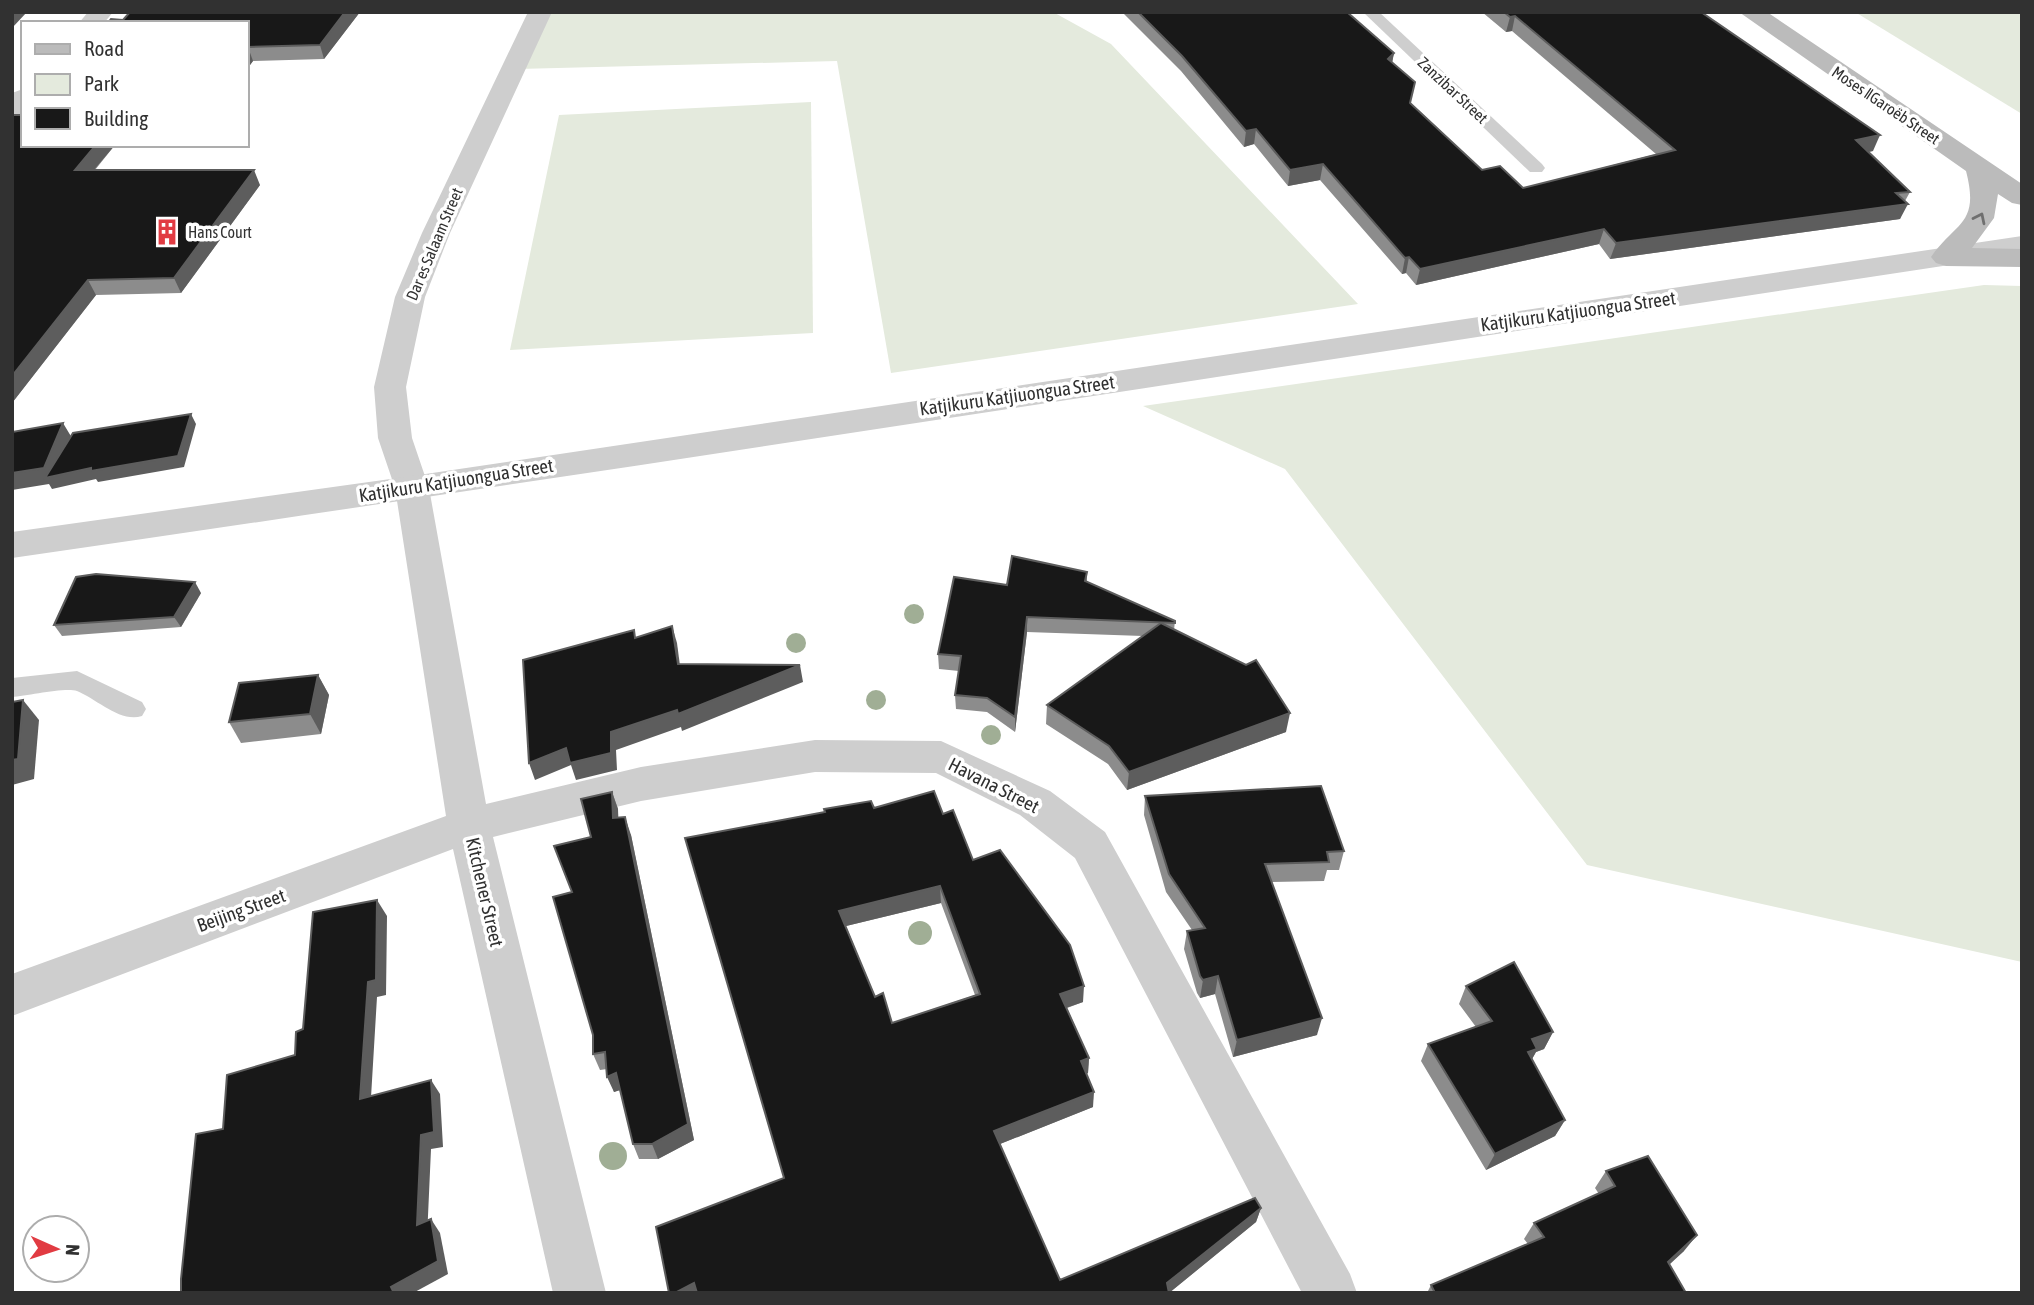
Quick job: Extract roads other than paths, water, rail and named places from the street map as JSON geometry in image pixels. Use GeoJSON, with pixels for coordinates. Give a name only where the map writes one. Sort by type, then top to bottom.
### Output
{"type":"FeatureCollection","features":[{"type":"Feature","properties":{"kind":"main road","name":"Moses ǁGaroëb Street"},"geometry":{"type":"LineString","coordinates":[[1751,12],[1988,165]]}},
{"type":"Feature","properties":{"kind":"main road","name":"Moses ǁGaroëb Street"},"geometry":{"type":"LineString","coordinates":[[1769,12],[1988,165],[2022,197]]}},
{"type":"Feature","properties":{"kind":"main road"},"geometry":{"type":"LineString","coordinates":[[1945,257],[1973,232],[1985,210],[1988,165],[2022,176]]}},
{"type":"Feature","properties":{"kind":"main road"},"geometry":{"type":"LineString","coordinates":[[1945,257],[2022,258]]}},
{"type":"Feature","properties":{"kind":"street","name":"Dar es Salaam Street"},"geometry":{"type":"LineString","coordinates":[[412,488],[395,439],[390,387],[410,297],[436,233],[540,12]]}},
{"type":"Feature","properties":{"kind":"street","name":"Katjikuru Katjiuongua Street"},"geometry":{"type":"LineString","coordinates":[[12,545],[412,488],[690,443],[2022,245]]}},
{"type":"Feature","properties":{"kind":"street","name":"Kitchener Street"},"geometry":{"type":"LineString","coordinates":[[412,488],[469,825],[580,1293]]}},
{"type":"Feature","properties":{"kind":"street","name":"Havana Street"},"geometry":{"type":"LineString","coordinates":[[469,825],[641,784],[815,756],[941,757],[1035,803],[1090,845],[1331,1293]]}},
{"type":"Feature","properties":{"kind":"street","name":"Beijing Street"},"geometry":{"type":"LineString","coordinates":[[12,995],[469,825]]}},
{"type":"Feature","properties":{"kind":"lane","name":"Zanzibar Street"},"geometry":{"type":"LineString","coordinates":[[1370,12],[1536,167]]}},
{"type":"Feature","properties":{"kind":"lane"},"geometry":{"type":"LineString","coordinates":[[12,688],[76,680],[133,709]]}},
{"type":"Feature","properties":{"kind":"place","name":"Hans Court"},"geometry":{"type":"Point","coordinates":[167,232]}}]}
